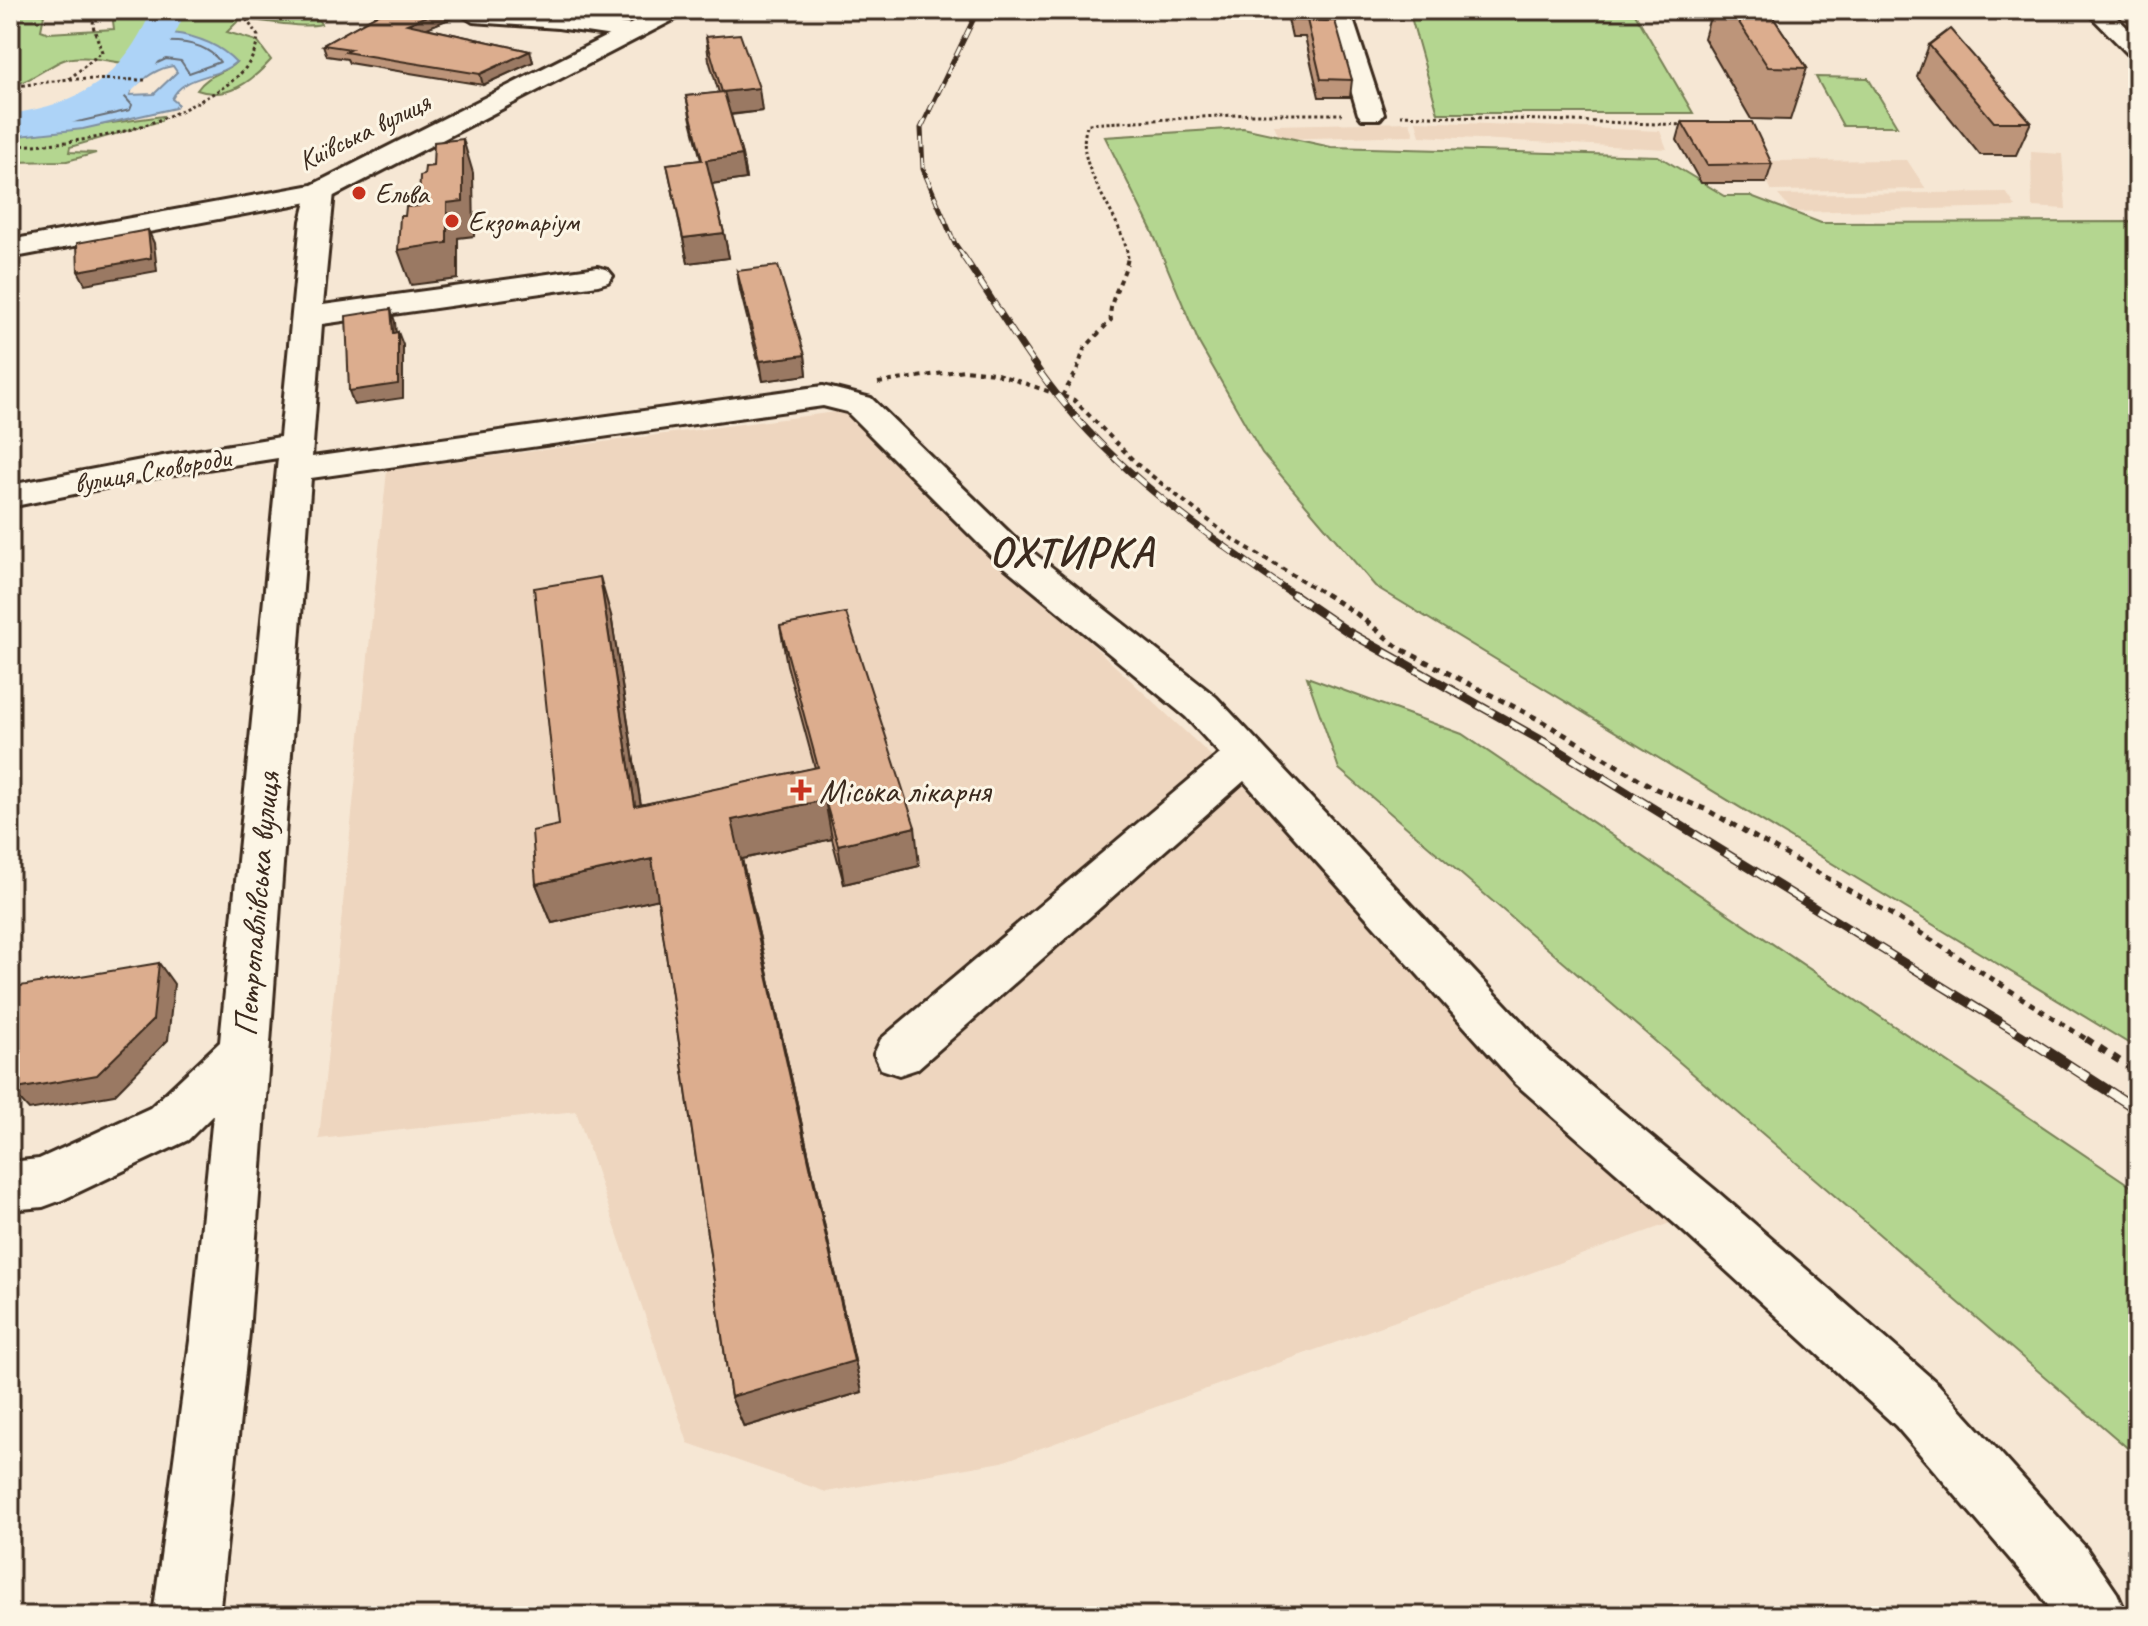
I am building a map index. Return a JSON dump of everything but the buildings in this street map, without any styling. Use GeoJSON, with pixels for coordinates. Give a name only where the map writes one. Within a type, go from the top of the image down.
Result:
{"type":"FeatureCollection","features":[{"type":"Feature","properties":{"kind":"street","name":"Київська вулиця"},"geometry":{"type":"LineString","coordinates":[[10,249],[320,192],[675,10]]}},
{"type":"Feature","properties":{"kind":"street"},"geometry":{"type":"LineString","coordinates":[[1339,10],[1371,114]]}},
{"type":"Feature","properties":{"kind":"street"},"geometry":{"type":"LineString","coordinates":[[2096,10],[2138,51]]}},
{"type":"Feature","properties":{"kind":"street"},"geometry":{"type":"LineString","coordinates":[[473,15],[558,21],[633,32]]}},
{"type":"Feature","properties":{"kind":"street","name":"Петропавлівська вулиця"},"geometry":{"type":"LineString","coordinates":[[186,1616],[220,1333],[306,317],[320,192]]}},
{"type":"Feature","properties":{"kind":"street"},"geometry":{"type":"LineString","coordinates":[[306,317],[598,276]]}},
{"type":"Feature","properties":{"kind":"street"},"geometry":{"type":"LineString","coordinates":[[832,397],[859,405],[1003,547],[1201,707],[1534,1069],[1701,1212],[1917,1405],[2063,1571],[2094,1616]]}},
{"type":"Feature","properties":{"kind":"street","name":"вулиця Сковороди"},"geometry":{"type":"LineString","coordinates":[[10,496],[294,458],[832,397]]}},
{"type":"Feature","properties":{"kind":"street"},"geometry":{"type":"LineString","coordinates":[[899,1054],[1246,756]]}},
{"type":"Feature","properties":{"kind":"street"},"geometry":{"type":"LineString","coordinates":[[10,1186],[43,1183],[169,1124],[243,1052]]}},
{"type":"Feature","properties":{"kind":"path"},"geometry":{"type":"LineString","coordinates":[[69,79],[102,52],[93,26],[94,10]]}},
{"type":"Feature","properties":{"kind":"path"},"geometry":{"type":"LineString","coordinates":[[219,10],[244,16],[278,10]]}},
{"type":"Feature","properties":{"kind":"path"},"geometry":{"type":"LineString","coordinates":[[10,146],[99,140],[148,127],[186,110],[230,84],[256,56],[258,36],[244,16]]}},
{"type":"Feature","properties":{"kind":"path"},"geometry":{"type":"LineString","coordinates":[[10,87],[69,79],[147,80]]}},
{"type":"Feature","properties":{"kind":"path"},"geometry":{"type":"LineString","coordinates":[[1062,396],[1077,371],[1084,349],[1111,320],[1109,311],[1128,258],[1126,240],[1080,149],[1088,124]]}},
{"type":"Feature","properties":{"kind":"path"},"geometry":{"type":"LineString","coordinates":[[832,397],[857,387],[964,370],[994,373],[1074,400],[1138,465],[1231,538],[1357,614],[1399,648],[1538,719],[1656,789],[1707,810],[1803,863],[1891,914],[2138,1073]]}},
{"type":"Feature","properties":{"kind":"shaded area"},"geometry":{"type":"Polygon","coordinates":[[[1416,121],[1660,131],[1667,149],[1420,136],[1416,121]]]}},
{"type":"Feature","properties":{"kind":"shaded area"},"geometry":{"type":"Polygon","coordinates":[[[1410,122],[1414,135],[1280,139],[1274,125],[1410,122]]]}},
{"type":"Feature","properties":{"kind":"shaded area"},"geometry":{"type":"Polygon","coordinates":[[[2031,152],[2062,154],[2066,209],[2032,207],[2031,152]]]}},
{"type":"Feature","properties":{"kind":"shaded area"},"geometry":{"type":"Polygon","coordinates":[[[1907,160],[1926,189],[1772,191],[1757,161],[1907,160]]]}},
{"type":"Feature","properties":{"kind":"shaded area"},"geometry":{"type":"Polygon","coordinates":[[[2006,192],[2016,207],[1793,212],[1778,195],[2006,192]]]}},
{"type":"Feature","properties":{"kind":"shaded area","name":"Міська лікарня"},"geometry":{"type":"Polygon","coordinates":[[[843,411],[1701,1212],[1002,1462],[826,1492],[688,1443],[576,1111],[319,1139],[387,470],[843,411]]]}},
{"type":"Feature","properties":{"kind":"green space"},"geometry":{"type":"Polygon","coordinates":[[[34,10],[44,15],[41,30],[49,33],[114,29],[113,21],[127,13],[145,10],[293,10],[317,17],[321,24],[292,25],[240,19],[227,32],[257,41],[271,60],[247,82],[219,93],[197,90],[236,62],[150,39],[123,63],[68,59],[10,86],[10,17],[34,10]]]}},
{"type":"Feature","properties":{"kind":"green space"},"geometry":{"type":"Polygon","coordinates":[[[1409,10],[1633,10],[1693,113],[1438,113],[1409,10]]]}},
{"type":"Feature","properties":{"kind":"green space"},"geometry":{"type":"Polygon","coordinates":[[[1816,77],[1868,78],[1897,126],[1843,126],[1816,77]]]}},
{"type":"Feature","properties":{"kind":"green space"},"geometry":{"type":"Polygon","coordinates":[[[163,116],[161,121],[70,147],[69,152],[96,153],[67,161],[10,162],[10,137],[163,116]]]}},
{"type":"Feature","properties":{"kind":"green space"},"geometry":{"type":"Polygon","coordinates":[[[1243,128],[1331,147],[1658,156],[1725,196],[1751,196],[1821,223],[2138,222],[2138,1049],[1375,586],[1262,453],[1199,343],[1152,231],[1105,137],[1243,128]]]}},
{"type":"Feature","properties":{"kind":"green space"},"geometry":{"type":"Polygon","coordinates":[[[1307,677],[1462,734],[2138,1191],[2138,1457],[1339,769],[1307,677]]]}},
{"type":"Feature","properties":{"kind":"water"},"geometry":{"type":"Polygon","coordinates":[[[165,34],[181,34],[207,42],[236,62],[184,85],[172,99],[178,104],[175,108],[83,129],[10,137],[10,118],[84,100],[109,84],[140,47],[165,34]],[[173,66],[156,71],[132,88],[130,95],[154,94],[177,72],[173,66]]]}},
{"type":"Feature","properties":{"kind":"waterway","name":"ОХТИРКА"},"geometry":{"type":"LineString","coordinates":[[10,125],[65,115],[109,94],[143,60],[169,10]]}},
{"type":"Feature","properties":{"kind":"railway"},"geometry":{"type":"LineString","coordinates":[[965,258],[955,244],[923,169],[921,128],[978,10]]}},
{"type":"Feature","properties":{"kind":"railway"},"geometry":{"type":"LineString","coordinates":[[963,256],[1039,371],[1091,434],[1175,509],[1296,596]]}},
{"type":"Feature","properties":{"kind":"railway"},"geometry":{"type":"LineString","coordinates":[[1293,594],[1347,631],[1555,748],[2031,1041]]}},
{"type":"Feature","properties":{"kind":"railway"},"geometry":{"type":"LineString","coordinates":[[2028,1039],[2138,1110]]}},
{"type":"Feature","properties":{"kind":"place","name":"Ельва"},"geometry":{"type":"Point","coordinates":[359,193]}},
{"type":"Feature","properties":{"kind":"place","name":"Екзотаріум"},"geometry":{"type":"Point","coordinates":[452,221]}},
{"type":"Feature","properties":{"kind":"place","name":"Міська лікарня"},"geometry":{"type":"Point","coordinates":[801,790]}},
{"type":"Feature","properties":{"kind":"district","name":"ОХТИРКА"},"geometry":{"type":"Point","coordinates":[1072,552]}}]}
